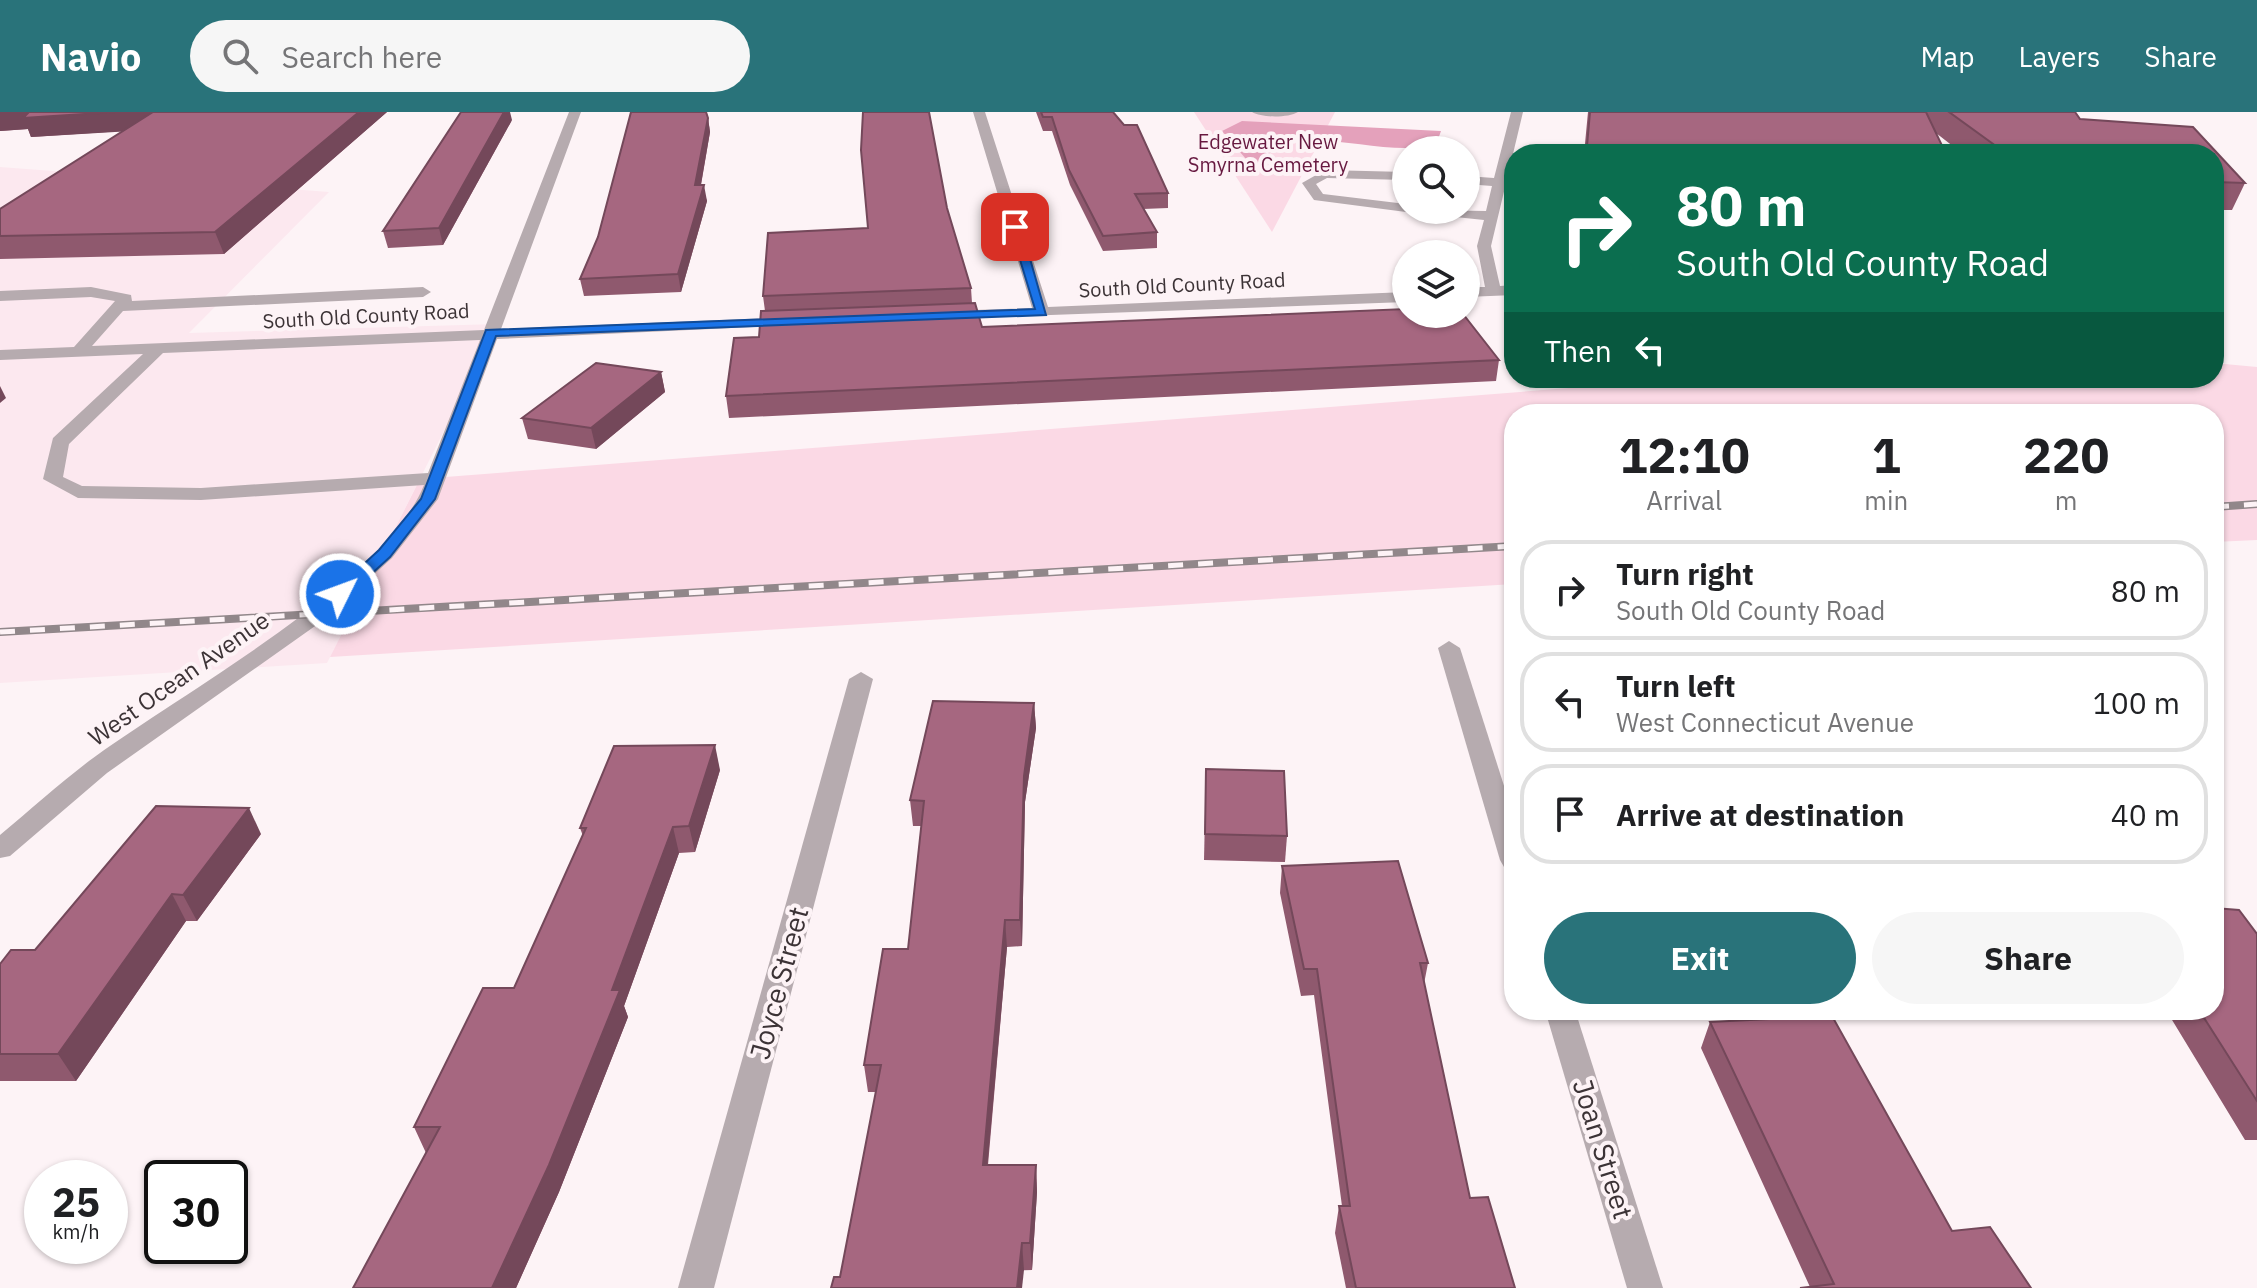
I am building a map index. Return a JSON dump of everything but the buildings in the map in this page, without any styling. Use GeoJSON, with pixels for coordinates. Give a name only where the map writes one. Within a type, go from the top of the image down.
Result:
{"type":"FeatureCollection","features":[{"type":"Feature","properties":{"kind":"street"},"geometry":{"type":"LineString","coordinates":[[979,112],[1042,313]]}},
{"type":"Feature","properties":{"kind":"street"},"geometry":{"type":"LineString","coordinates":[[1258,112],[1292,112]]}},
{"type":"Feature","properties":{"kind":"street"},"geometry":{"type":"LineString","coordinates":[[1510,144],[1517,112]]}},
{"type":"Feature","properties":{"kind":"street","name":"West Ocean Avenue"},"geometry":{"type":"LineString","coordinates":[[0,849],[98,767],[317,614],[385,554],[428,499],[578,113]]}},
{"type":"Feature","properties":{"kind":"street"},"geometry":{"type":"LineString","coordinates":[[1493,289],[1484,246],[1504,170]]}},
{"type":"Feature","properties":{"kind":"street"},"geometry":{"type":"LineString","coordinates":[[1392,176],[1325,174],[1309,183],[1319,197],[1392,206]]}},
{"type":"Feature","properties":{"kind":"street"},"geometry":{"type":"LineString","coordinates":[[1480,181],[1501,183]]}},
{"type":"Feature","properties":{"kind":"street"},"geometry":{"type":"LineString","coordinates":[[1480,215],[1490,216]]}},
{"type":"Feature","properties":{"kind":"street"},"geometry":{"type":"LineString","coordinates":[[1480,290],[1504,290]]}},
{"type":"Feature","properties":{"kind":"street"},"geometry":{"type":"LineString","coordinates":[[121,306],[423,292]]}},
{"type":"Feature","properties":{"kind":"street"},"geometry":{"type":"LineString","coordinates":[[0,296],[112,293],[126,298],[79,351]]}},
{"type":"Feature","properties":{"kind":"street","name":"South Old County Road"},"geometry":{"type":"LineString","coordinates":[[932,317],[1392,298]]}},
{"type":"Feature","properties":{"kind":"street","name":"South Old County Road"},"geometry":{"type":"LineString","coordinates":[[0,355],[806,321]]}},
{"type":"Feature","properties":{"kind":"street"},"geometry":{"type":"LineString","coordinates":[[160,347],[60,442],[53,479],[78,492],[201,494],[436,478]]}},
{"type":"Feature","properties":{"kind":"street"},"geometry":{"type":"LineString","coordinates":[[1449,648],[1504,827]]}},
{"type":"Feature","properties":{"kind":"street","name":"Joyce Street"},"geometry":{"type":"LineString","coordinates":[[696,1288],[861,679]]}},
{"type":"Feature","properties":{"kind":"street","name":"Joan Street"},"geometry":{"type":"LineString","coordinates":[[1563,1020],[1645,1288]]}},
{"type":"Feature","properties":{"kind":"shaded area"},"geometry":{"type":"Polygon","coordinates":[[[1242,121],[1441,131],[1439,136],[1392,136],[1392,148],[1324,141],[1286,143],[1252,166],[1222,131],[1242,121]]]}},
{"type":"Feature","properties":{"kind":"shaded area"},"geometry":{"type":"Polygon","coordinates":[[[0,167],[329,192],[189,333],[498,324],[327,663],[0,683],[0,167]]]}},
{"type":"Feature","properties":{"kind":"green space","name":"Edgewater New Smyrna Cemetery"},"geometry":{"type":"Polygon","coordinates":[[[1194,112],[1335,112],[1272,232],[1194,112]]]}},
{"type":"Feature","properties":{"kind":"green space"},"geometry":{"type":"Polygon","coordinates":[[[2224,364],[2257,367],[2257,540],[2224,542],[2224,404],[1504,404],[1504,585],[330,657],[420,479],[1570,388],[2224,388],[2224,364]]]}},
{"type":"Feature","properties":{"kind":"railway"},"geometry":{"type":"LineString","coordinates":[[2224,506],[2257,504]]}},
{"type":"Feature","properties":{"kind":"railway"},"geometry":{"type":"LineString","coordinates":[[0,632],[1504,547]]}},
{"type":"Feature","properties":{"kind":"route"},"geometry":{"type":"LineString","coordinates":[[340,594],[385,554],[428,499],[491,332],[1042,313],[1015,227]]}}]}
